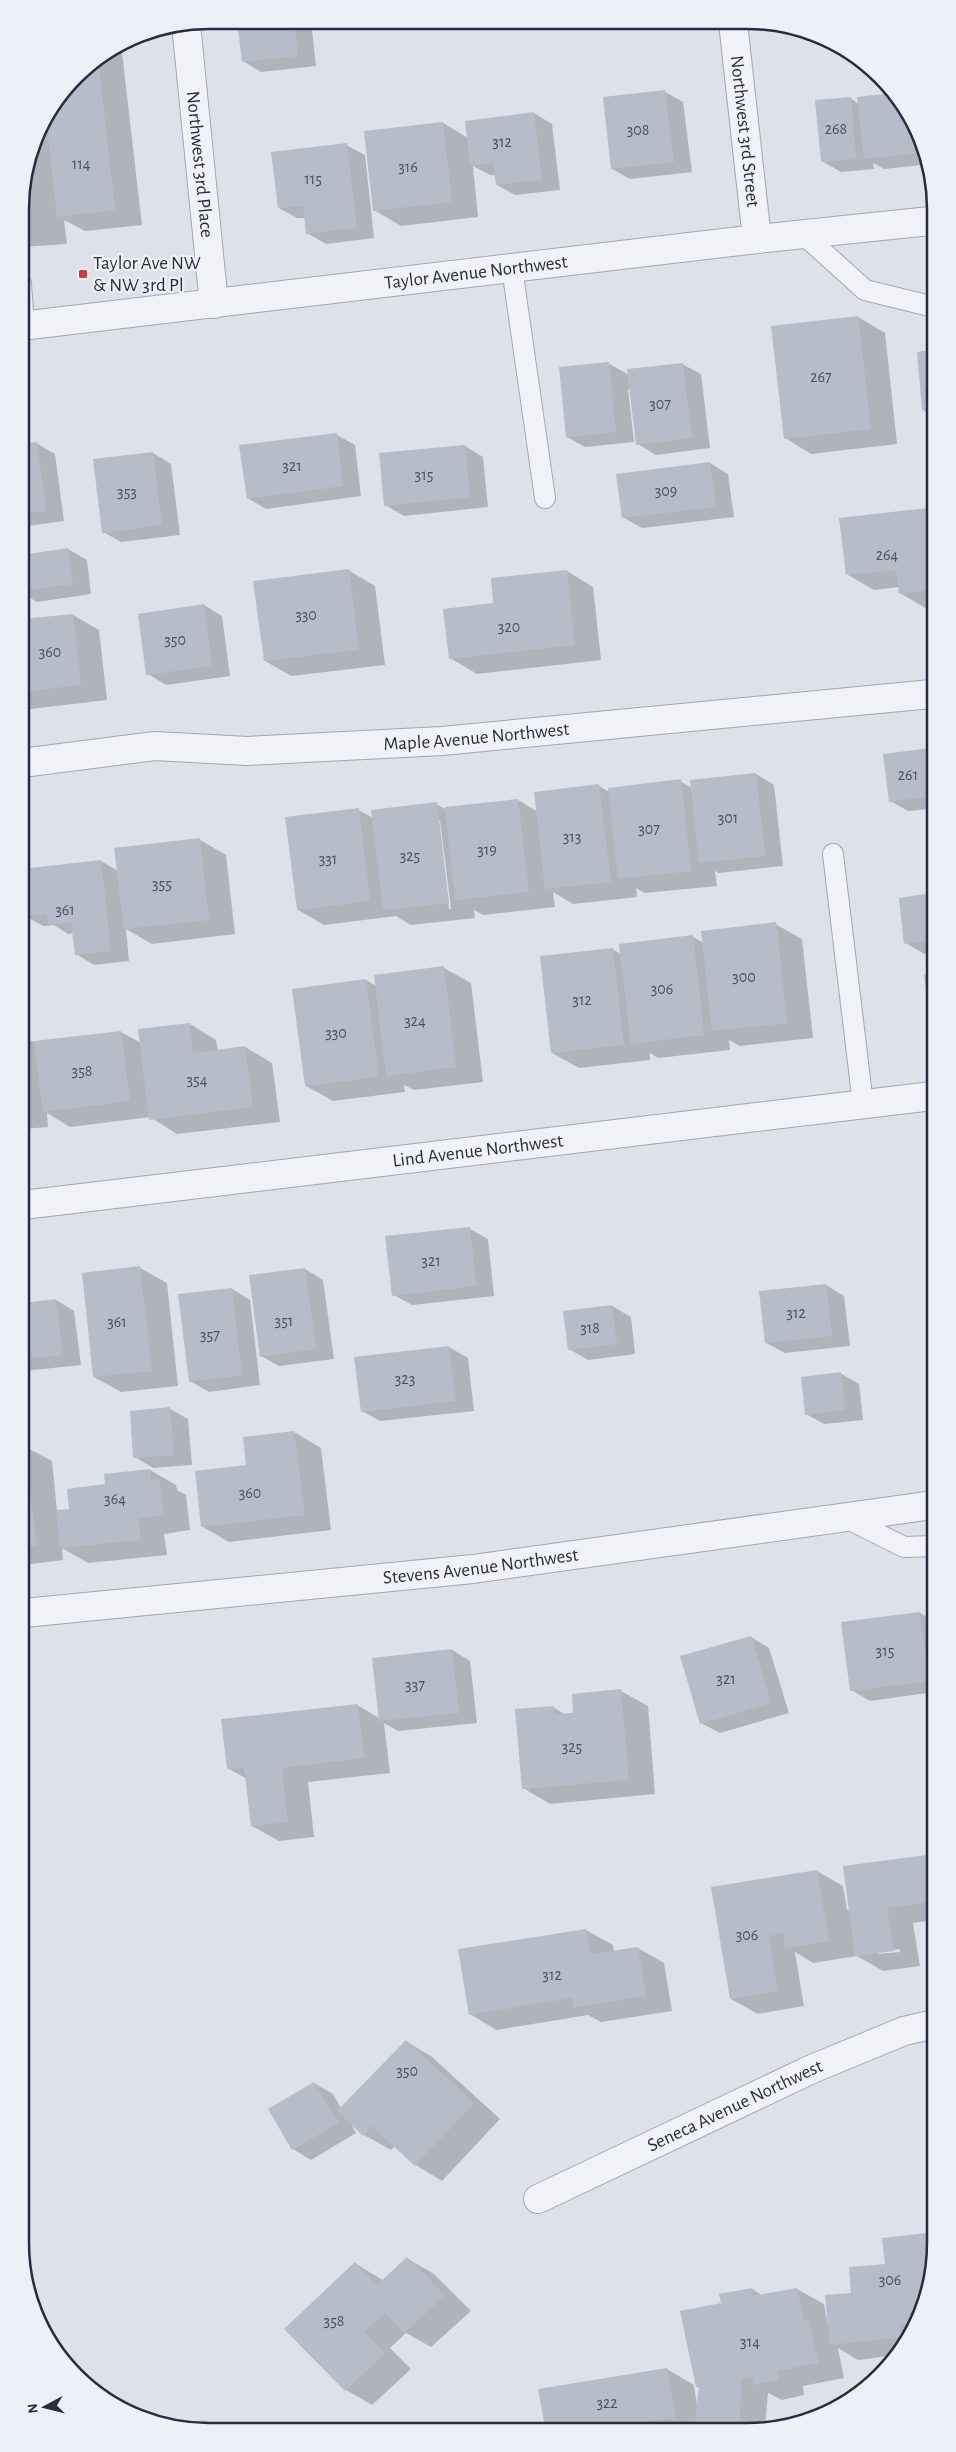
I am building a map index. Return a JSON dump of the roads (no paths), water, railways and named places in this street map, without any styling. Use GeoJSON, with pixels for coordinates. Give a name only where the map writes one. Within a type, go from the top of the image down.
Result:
{"type":"FeatureCollection","features":[{"type":"Feature","properties":{"kind":"street","name":"Northwest 3rd Street"},"geometry":{"type":"LineString","coordinates":[[734,29],[757,239]]}},
{"type":"Feature","properties":{"kind":"street","name":"Northwest 3rd Place"},"geometry":{"type":"LineString","coordinates":[[187,30],[214,304]]}},
{"type":"Feature","properties":{"kind":"street","name":"Taylor Avenue Northwest"},"geometry":{"type":"LineString","coordinates":[[29,325],[757,239],[927,221]]}},
{"type":"Feature","properties":{"kind":"street","name":"Maple Avenue Northwest"},"geometry":{"type":"LineString","coordinates":[[29,763],[154,746],[247,750],[442,741],[790,706],[927,694]]}},
{"type":"Feature","properties":{"kind":"street","name":"Lind Avenue Northwest"},"geometry":{"type":"LineString","coordinates":[[29,1204],[927,1097]]}},
{"type":"Feature","properties":{"kind":"street","name":"Stevens Avenue Northwest"},"geometry":{"type":"LineString","coordinates":[[29,1613],[473,1569],[927,1507]]}},
{"type":"Feature","properties":{"kind":"street","name":"Seneca Avenue Northwest"},"geometry":{"type":"LineString","coordinates":[[538,2199],[812,2069],[904,2031],[927,2026]]}},
{"type":"Feature","properties":{"kind":"lane"},"geometry":{"type":"LineString","coordinates":[[803,234],[865,290],[927,305]]}},
{"type":"Feature","properties":{"kind":"lane"},"geometry":{"type":"LineString","coordinates":[[512,268],[545,498]]}},
{"type":"Feature","properties":{"kind":"lane"},"geometry":{"type":"LineString","coordinates":[[833,854],[863,1104]]}},
{"type":"Feature","properties":{"kind":"lane"},"geometry":{"type":"LineString","coordinates":[[848,1519],[904,1548],[927,1546]]}},
{"type":"Feature","properties":{"kind":"place","name":"Taylor Ave NW & NW 3rd Pl"},"geometry":{"type":"Point","coordinates":[83,274]}}]}
